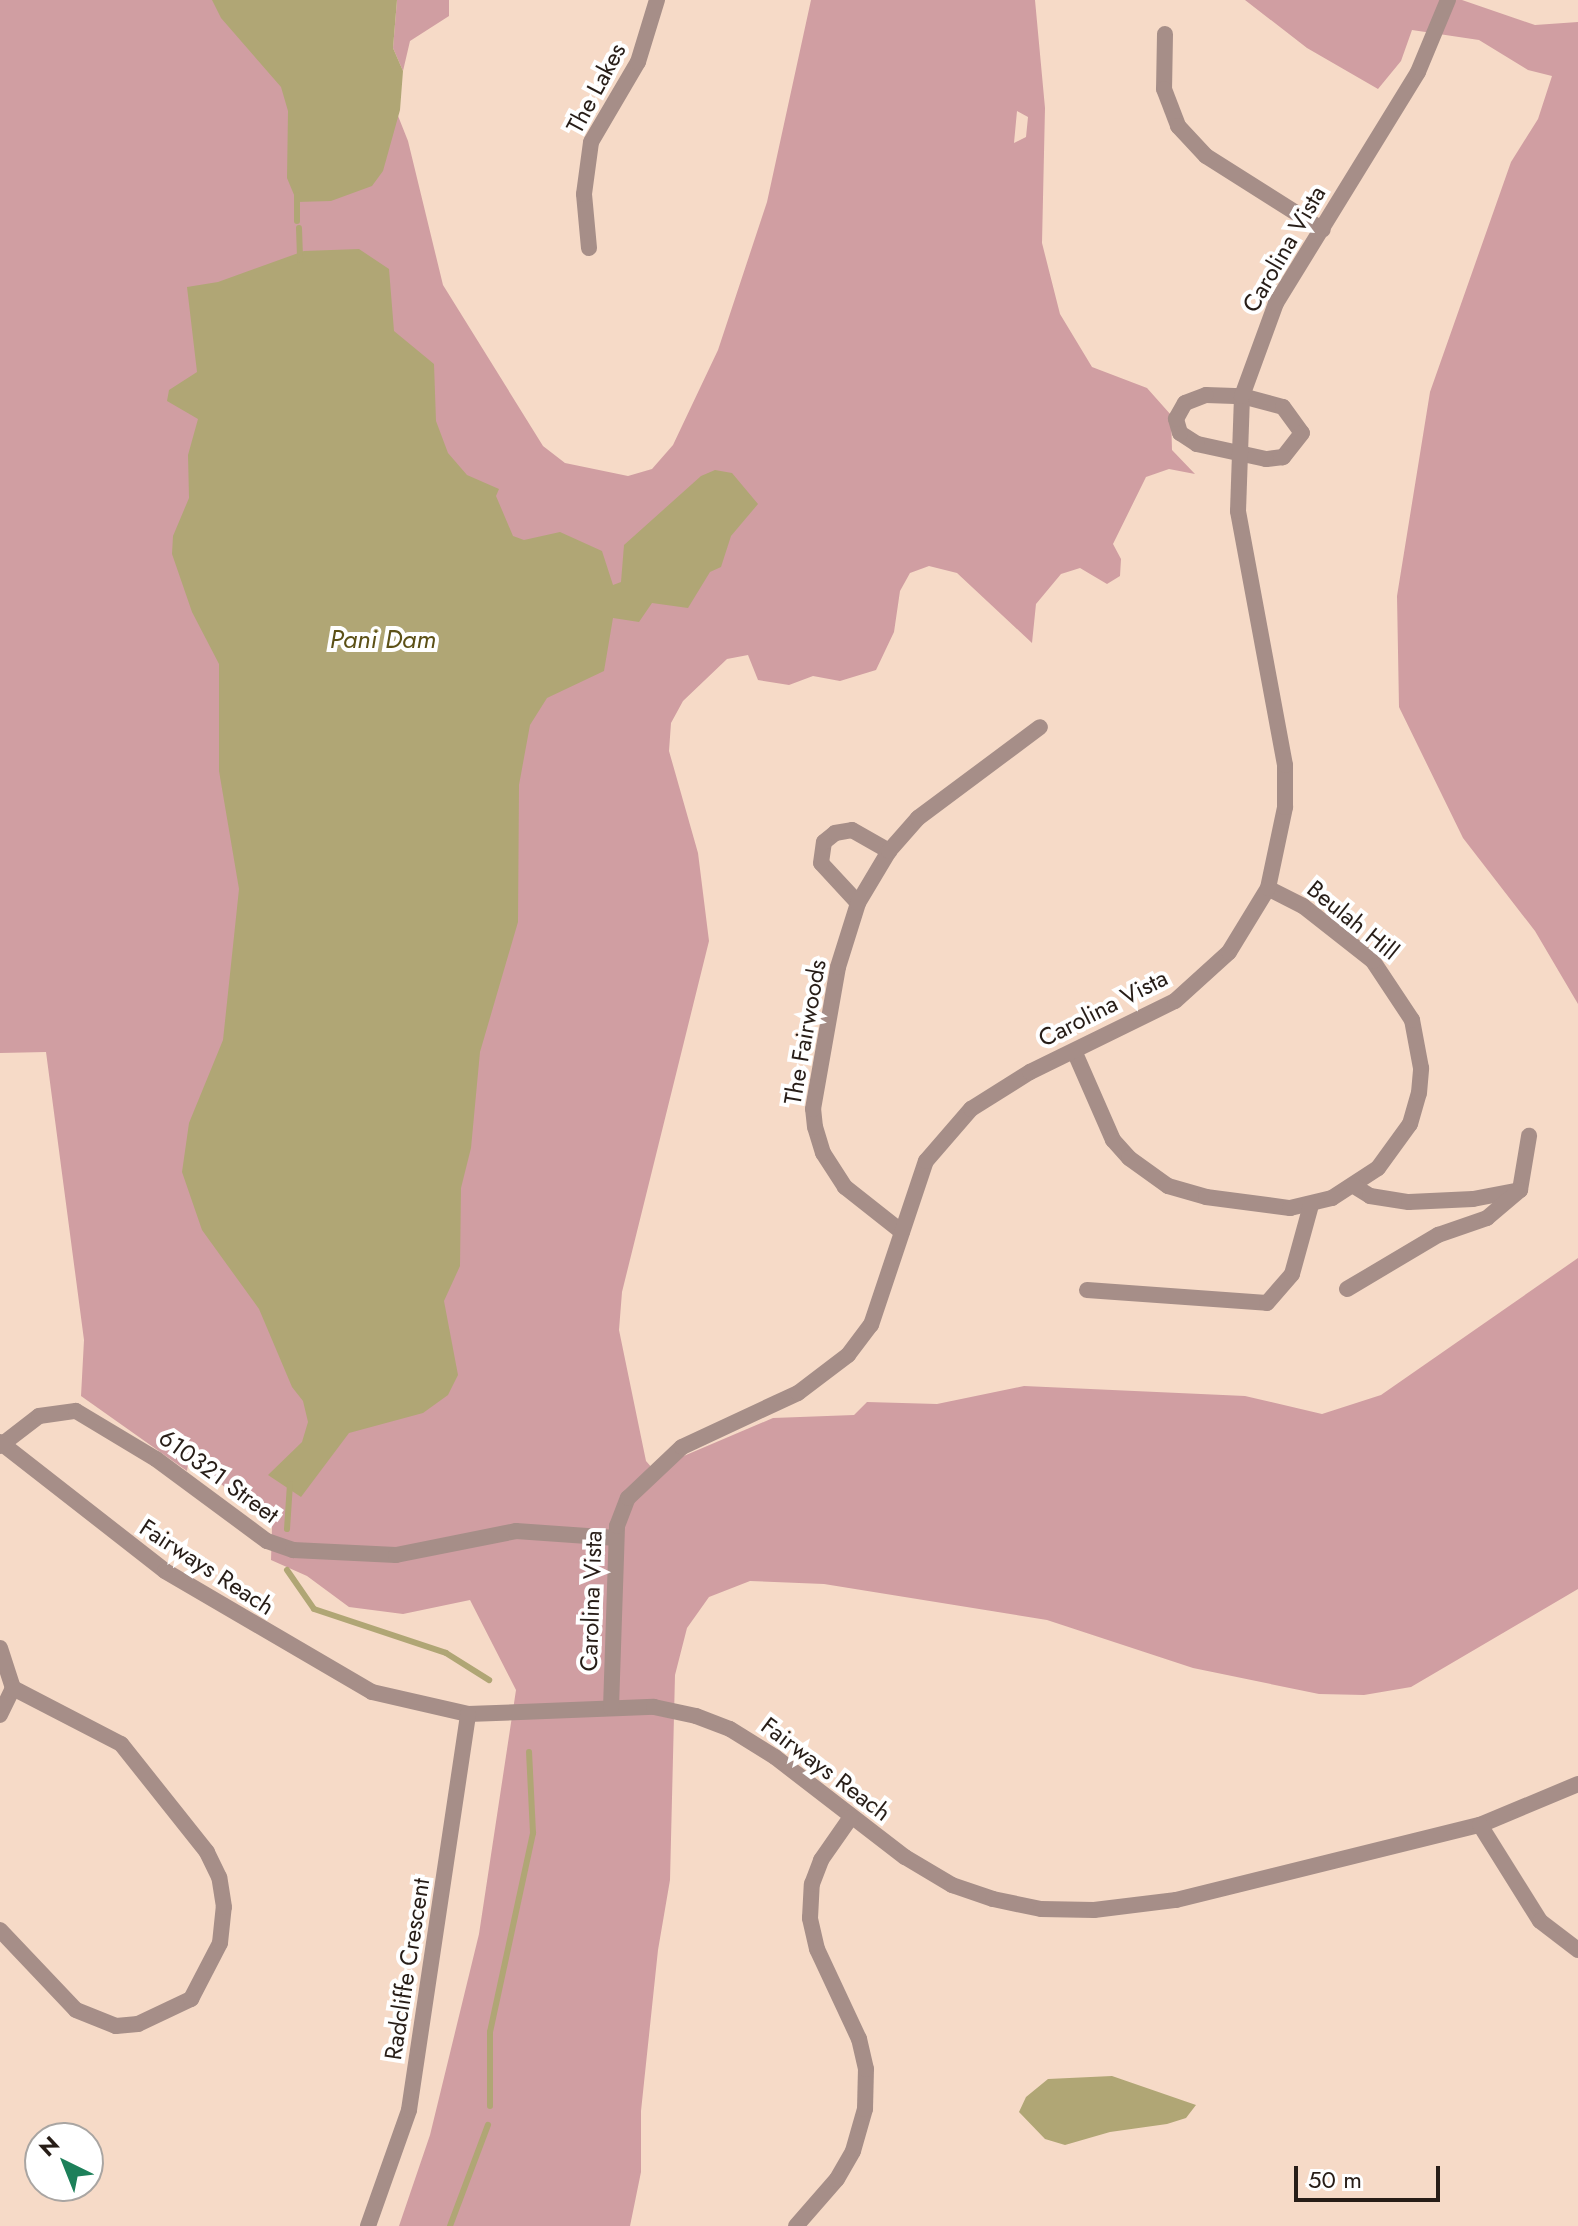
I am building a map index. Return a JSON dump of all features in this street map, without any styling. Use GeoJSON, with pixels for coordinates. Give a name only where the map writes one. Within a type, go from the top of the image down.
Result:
{"type":"FeatureCollection","features":[{"type":"Feature","properties":{"kind":"street","name":"The Lakes"},"geometry":{"type":"LineString","coordinates":[[589,248],[584,194],[591,142],[638,62],[657,0]]}},
{"type":"Feature","properties":{"kind":"street","name":"Carolina Vista"},"geometry":{"type":"LineString","coordinates":[[611,1708],[616,1538],[628,1498],[682,1447],[798,1393],[848,1355],[871,1325],[926,1161],[971,1109],[1030,1072],[1075,1053],[1175,1001],[1229,952],[1268,888],[1285,807],[1285,765],[1238,511],[1237,454],[1242,396],[1276,303],[1418,72],[1448,0]]}},
{"type":"Feature","properties":{"kind":"street"},"geometry":{"type":"LineString","coordinates":[[1165,34],[1164,89],[1178,126],[1206,156],[1323,230]]}},
{"type":"Feature","properties":{"kind":"street"},"geometry":{"type":"LineString","coordinates":[[1242,396],[1283,407],[1302,433],[1283,457],[1237,454],[1184,437],[1176,419],[1192,398],[1242,396]]}},
{"type":"Feature","properties":{"kind":"street","name":"The Fairwoods"},"geometry":{"type":"LineString","coordinates":[[902,1232],[845,1187],[823,1153],[815,1127],[824,1037],[858,903],[889,851],[918,818],[1040,727]]}},
{"type":"Feature","properties":{"kind":"street"},"geometry":{"type":"LineString","coordinates":[[858,903],[821,863],[824,842],[835,833],[852,830],[889,851]]}},
{"type":"Feature","properties":{"kind":"street","name":"Beulah Hill"},"geometry":{"type":"LineString","coordinates":[[1075,1053],[1113,1140],[1129,1158],[1168,1186],[1268,1208],[1311,1205],[1354,1186],[1378,1168],[1410,1124],[1421,1068],[1412,1020],[1373,961],[1303,906],[1268,888]]}},
{"type":"Feature","properties":{"kind":"street"},"geometry":{"type":"LineString","coordinates":[[1347,1289],[1438,1235],[1487,1218],[1510,1204],[1520,1190],[1529,1136]]}},
{"type":"Feature","properties":{"kind":"street"},"geometry":{"type":"LineString","coordinates":[[1354,1186],[1370,1196],[1409,1202],[1473,1199],[1520,1190]]}},
{"type":"Feature","properties":{"kind":"street"},"geometry":{"type":"LineString","coordinates":[[1087,1290],[1267,1303],[1292,1274],[1311,1205]]}},
{"type":"Feature","properties":{"kind":"street","name":"610321 Street"},"geometry":{"type":"LineString","coordinates":[[1,1444],[39,1416],[58,1409],[76,1411],[156,1459],[267,1541],[293,1550],[396,1555],[516,1531],[616,1538]]}},
{"type":"Feature","properties":{"kind":"street","name":"Fairways Reach"},"geometry":{"type":"LineString","coordinates":[[1,1444],[110,1532],[252,1626],[372,1692],[468,1714],[654,1707],[730,1729],[775,1757],[851,1817],[952,1885],[1041,1909],[1094,1910],[1176,1900],[1480,1825],[1578,1784]]}},
{"type":"Feature","properties":{"kind":"street"},"geometry":{"type":"LineString","coordinates":[[0,1648],[13,1688],[0,1715]]}},
{"type":"Feature","properties":{"kind":"street"},"geometry":{"type":"LineString","coordinates":[[0,1930],[76,2010],[116,2026],[138,2024],[191,1999],[220,1943],[224,1907],[219,1877],[207,1852],[121,1744],[13,1688]]}},
{"type":"Feature","properties":{"kind":"street","name":"Radcliffe Crescent"},"geometry":{"type":"LineString","coordinates":[[368,2226],[409,2110],[468,1714]]}},
{"type":"Feature","properties":{"kind":"street"},"geometry":{"type":"LineString","coordinates":[[796,2226],[837,2179],[853,2151],[865,2109],[866,2069],[859,2039],[817,1949],[810,1918],[816,1872],[851,1817]]}},
{"type":"Feature","properties":{"kind":"street"},"geometry":{"type":"LineString","coordinates":[[1480,1825],[1540,1921],[1578,1950]]}},
{"type":"Feature","properties":{"kind":"shaded area"},"geometry":{"type":"Polygon","coordinates":[[[0,0],[352,0],[408,141],[443,285],[543,446],[565,463],[628,476],[652,469],[673,445],[718,350],[767,202],[811,0],[1035,0],[1045,108],[1042,243],[1060,314],[1092,367],[1147,388],[1171,415],[1172,450],[1195,474],[1169,469],[1146,477],[1113,544],[1121,559],[1120,576],[1107,584],[1080,568],[1061,574],[1036,604],[1032,643],[957,573],[929,566],[910,573],[900,591],[894,632],[876,670],[840,681],[813,676],[789,685],[758,680],[748,655],[727,659],[683,701],[671,723],[669,751],[698,853],[709,941],[622,1292],[619,1330],[646,1461],[659,1476],[679,1458],[773,1418],[854,1415],[867,1402],[937,1404],[1024,1386],[1245,1396],[1322,1414],[1381,1395],[1578,1258],[1578,1589],[1411,1687],[1364,1695],[1319,1694],[1193,1668],[1047,1620],[824,1584],[750,1581],[709,1597],[687,1628],[675,1675],[670,1880],[658,1950],[641,2111],[641,2172],[630,2226],[399,2226],[430,2135],[479,1934],[516,1690],[470,1600],[403,1614],[349,1607],[307,1576],[271,1560],[272,1527],[189,1457],[187,1471],[81,1396],[84,1340],[46,1052],[0,1053],[0,0]],[[1017,111],[1014,143],[1026,137],[1028,117],[1017,111]]]}},
{"type":"Feature","properties":{"kind":"shaded area"},"geometry":{"type":"Polygon","coordinates":[[[397,0],[449,0],[449,16],[410,41],[403,71],[393,48],[397,0]]]}},
{"type":"Feature","properties":{"kind":"shaded area"},"geometry":{"type":"Polygon","coordinates":[[[1245,0],[1462,0],[1535,25],[1578,22],[1578,1004],[1535,931],[1463,838],[1399,707],[1397,596],[1430,392],[1511,162],[1538,119],[1552,76],[1528,70],[1479,40],[1412,30],[1401,61],[1378,89],[1307,48],[1245,0]]]}},
{"type":"Feature","properties":{"kind":"water"},"geometry":{"type":"Polygon","coordinates":[[[212,0],[397,0],[393,48],[403,71],[400,110],[383,171],[372,186],[331,201],[297,202],[287,178],[288,111],[281,87],[221,18],[212,0]]]}},
{"type":"Feature","properties":{"kind":"water","name":"Pani Dam"},"geometry":{"type":"Polygon","coordinates":[[[359,249],[389,269],[394,331],[434,364],[436,421],[448,453],[467,475],[499,489],[496,496],[513,536],[524,540],[560,532],[602,551],[613,585],[621,582],[624,545],[701,476],[715,470],[732,473],[758,504],[731,536],[721,567],[710,572],[688,608],[652,603],[639,622],[613,618],[604,671],[547,698],[530,725],[519,785],[518,922],[480,1052],[471,1148],[461,1188],[460,1266],[444,1301],[458,1375],[448,1395],[423,1413],[349,1433],[301,1497],[268,1475],[302,1442],[308,1422],[303,1401],[292,1387],[259,1309],[202,1230],[182,1172],[189,1123],[223,1040],[239,889],[219,771],[219,664],[192,612],[172,554],[173,536],[189,498],[188,455],[198,419],[167,401],[169,390],[197,372],[187,287],[218,282],[304,251],[359,249]]]}},
{"type":"Feature","properties":{"kind":"water"},"geometry":{"type":"Polygon","coordinates":[[[1112,2076],[1196,2105],[1186,2118],[1167,2124],[1110,2132],[1065,2145],[1045,2139],[1019,2112],[1026,2097],[1048,2079],[1112,2076]]]}},
{"type":"Feature","properties":{"kind":"waterway"},"geometry":{"type":"LineString","coordinates":[[297,195],[297,221]]}},
{"type":"Feature","properties":{"kind":"waterway"},"geometry":{"type":"LineString","coordinates":[[299,228],[300,260]]}},
{"type":"Feature","properties":{"kind":"waterway"},"geometry":{"type":"LineString","coordinates":[[287,1529],[290,1484]]}},
{"type":"Feature","properties":{"kind":"waterway"},"geometry":{"type":"LineString","coordinates":[[287,1570],[314,1609],[446,1653],[489,1680]]}},
{"type":"Feature","properties":{"kind":"waterway"},"geometry":{"type":"LineString","coordinates":[[490,2106],[490,2032],[533,1833],[529,1752]]}},
{"type":"Feature","properties":{"kind":"waterway"},"geometry":{"type":"LineString","coordinates":[[450,2226],[488,2125]]}}]}
